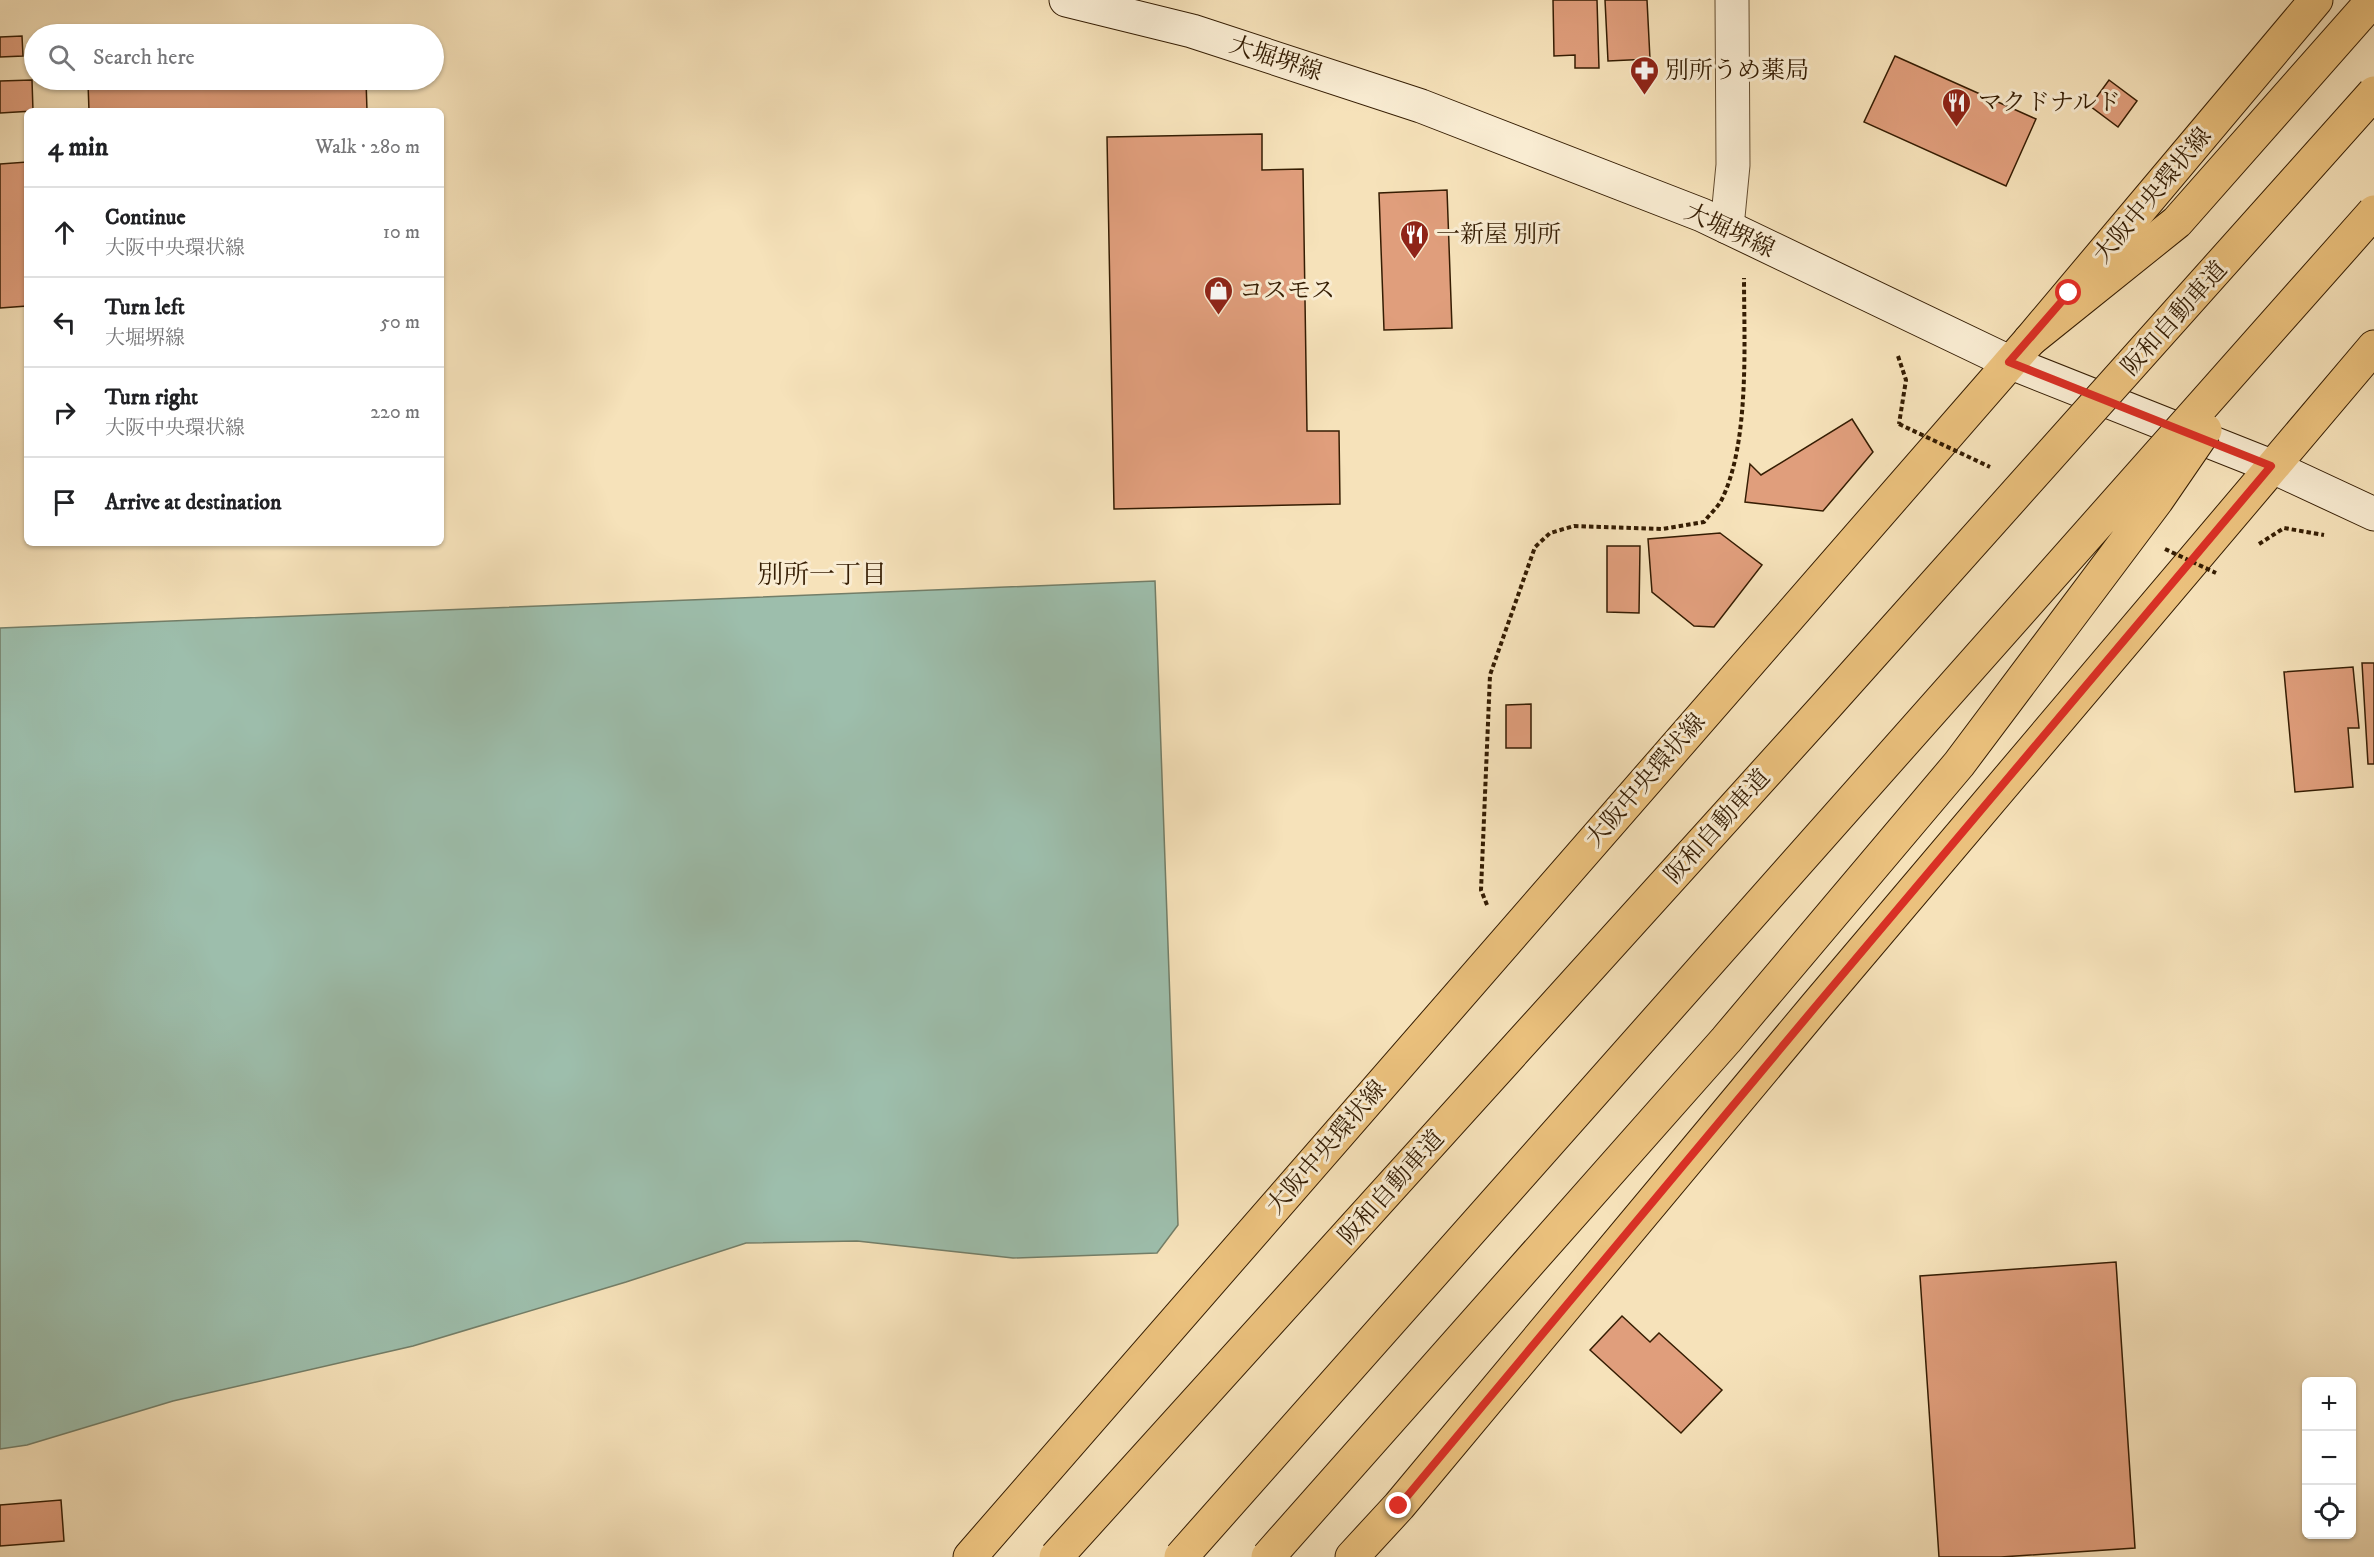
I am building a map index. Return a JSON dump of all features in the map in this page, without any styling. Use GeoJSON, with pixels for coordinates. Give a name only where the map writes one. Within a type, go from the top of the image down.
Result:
{"type":"FeatureCollection","features":[{"type":"Feature","properties":{"kind":"main road","name":"大堀堺線"},"geometry":{"type":"LineString","coordinates":[[1066,0],[1192,31],[1421,106],[1702,215],[1727,228],[2019,351],[2374,514]]}},
{"type":"Feature","properties":{"kind":"main road"},"geometry":{"type":"LineString","coordinates":[[1727,228],[1733,165],[1732,0]]}},
{"type":"Feature","properties":{"kind":"main road","name":"大阪中央環状線"},"geometry":{"type":"LineString","coordinates":[[970,1557],[2019,351],[2316,0]]}},
{"type":"Feature","properties":{"kind":"main road"},"geometry":{"type":"LineString","coordinates":[[2019,351],[2177,222],[2373,0]]}},
{"type":"Feature","properties":{"kind":"main road","name":"阪和自動車道"},"geometry":{"type":"LineString","coordinates":[[1056,1557],[1842,688],[2374,93]]}},
{"type":"Feature","properties":{"kind":"main road"},"geometry":{"type":"LineString","coordinates":[[1180,1557],[2374,213]]}},
{"type":"Feature","properties":{"kind":"main road"},"geometry":{"type":"LineString","coordinates":[[1268,1557],[1726,1040],[1959,764],[2157,500],[2278,321]]}},
{"type":"Feature","properties":{"kind":"main road"},"geometry":{"type":"LineString","coordinates":[[1352,1557],[1399,1506],[1823,996],[2374,347]]}},
{"type":"Feature","properties":{"kind":"path"},"geometry":{"type":"LineString","coordinates":[[1490,912],[1481,890],[1490,675],[1534,547],[1550,533],[1574,526],[1662,529],[1704,522],[1720,502],[1736,458],[1743,377],[1744,274]]}},
{"type":"Feature","properties":{"kind":"path"},"geometry":{"type":"LineString","coordinates":[[1898,356],[1906,380],[1899,424]]}},
{"type":"Feature","properties":{"kind":"path"},"geometry":{"type":"LineString","coordinates":[[2255,547],[2284,528],[2329,536]]}},
{"type":"Feature","properties":{"kind":"path"},"geometry":{"type":"LineString","coordinates":[[2216,573],[2226,566]]}},
{"type":"Feature","properties":{"kind":"shaded area"},"geometry":{"type":"Polygon","coordinates":[[[1155,581],[1178,1225],[1157,1253],[1013,1258],[857,1241],[746,1243],[413,1346],[173,1401],[27,1445],[0,1449],[0,628],[1155,581]]]}},
{"type":"Feature","properties":{"kind":"building"},"geometry":{"type":"Polygon","coordinates":[[[1553,0],[1597,0],[1599,68],[1575,68],[1575,55],[1554,56],[1553,0]]]}},
{"type":"Feature","properties":{"kind":"building"},"geometry":{"type":"Polygon","coordinates":[[[1605,0],[1647,0],[1650,59],[1608,61],[1605,0]]]}},
{"type":"Feature","properties":{"kind":"building"},"geometry":{"type":"Polygon","coordinates":[[[22,36],[23,56],[0,57],[0,37],[22,36]]]}},
{"type":"Feature","properties":{"kind":"building"},"geometry":{"type":"Polygon","coordinates":[[[1895,56],[2036,119],[2006,186],[1864,122],[1895,56]]]}},
{"type":"Feature","properties":{"kind":"building"},"geometry":{"type":"Polygon","coordinates":[[[24,80],[24,90],[32,90],[33,108],[24,108],[24,112],[0,113],[0,81],[24,80]]]}},
{"type":"Feature","properties":{"kind":"building"},"geometry":{"type":"Polygon","coordinates":[[[2109,80],[2137,101],[2118,127],[2090,106],[2109,80]]]}},
{"type":"Feature","properties":{"kind":"building"},"geometry":{"type":"Polygon","coordinates":[[[88,90],[366,90],[367,108],[89,108],[88,90]]]}},
{"type":"Feature","properties":{"kind":"building"},"geometry":{"type":"Polygon","coordinates":[[[1262,134],[1262,170],[1303,169],[1307,431],[1339,431],[1340,504],[1114,509],[1107,137],[1262,134]]]}},
{"type":"Feature","properties":{"kind":"building"},"geometry":{"type":"Polygon","coordinates":[[[24,162],[24,306],[0,308],[0,164],[24,162]]]}},
{"type":"Feature","properties":{"kind":"building","name":"一新屋 別所"},"geometry":{"type":"Polygon","coordinates":[[[1447,190],[1452,328],[1384,330],[1379,193],[1447,190]]]}},
{"type":"Feature","properties":{"kind":"building"},"geometry":{"type":"Polygon","coordinates":[[[1852,419],[1873,452],[1823,511],[1745,502],[1750,464],[1761,475],[1852,419]]]}},
{"type":"Feature","properties":{"kind":"building"},"geometry":{"type":"Polygon","coordinates":[[[1720,533],[1762,565],[1714,627],[1694,626],[1652,592],[1648,539],[1720,533]]]}},
{"type":"Feature","properties":{"kind":"building"},"geometry":{"type":"Polygon","coordinates":[[[1607,546],[1640,546],[1639,613],[1607,612],[1607,546]]]}},
{"type":"Feature","properties":{"kind":"building"},"geometry":{"type":"Polygon","coordinates":[[[2362,663],[2374,663],[2374,764],[2368,764],[2362,663]]]}},
{"type":"Feature","properties":{"kind":"building"},"geometry":{"type":"Polygon","coordinates":[[[2353,667],[2359,728],[2348,728],[2353,787],[2295,792],[2284,672],[2353,667]]]}},
{"type":"Feature","properties":{"kind":"building"},"geometry":{"type":"Polygon","coordinates":[[[1531,704],[1531,748],[1506,748],[1506,705],[1531,704]]]}},
{"type":"Feature","properties":{"kind":"building"},"geometry":{"type":"Polygon","coordinates":[[[2116,1262],[2135,1548],[2001,1557],[1939,1557],[1920,1276],[2116,1262]]]}},
{"type":"Feature","properties":{"kind":"building"},"geometry":{"type":"Polygon","coordinates":[[[1622,1316],[1650,1342],[1659,1333],[1722,1390],[1681,1433],[1590,1350],[1622,1316]]]}},
{"type":"Feature","properties":{"kind":"building"},"geometry":{"type":"Polygon","coordinates":[[[61,1500],[64,1541],[0,1546],[0,1505],[61,1500]]]}},
{"type":"Feature","properties":{"kind":"place","name":"別所うめ薬局"},"geometry":{"type":"Point","coordinates":[1644,96]}},
{"type":"Feature","properties":{"kind":"place","name":"マクドナルド"},"geometry":{"type":"Point","coordinates":[1957,128]}},
{"type":"Feature","properties":{"kind":"place","name":"一新屋 別所"},"geometry":{"type":"Point","coordinates":[1415,260]}},
{"type":"Feature","properties":{"kind":"place","name":"コスモス"},"geometry":{"type":"Point","coordinates":[1218,316]}},
{"type":"Feature","properties":{"kind":"district","name":"別所一丁目"},"geometry":{"type":"Point","coordinates":[822,574]}},
{"type":"Feature","properties":{"kind":"route"},"geometry":{"type":"LineString","coordinates":[[1399,1506],[2271,466],[2009,362],[2069,293]]}}]}
